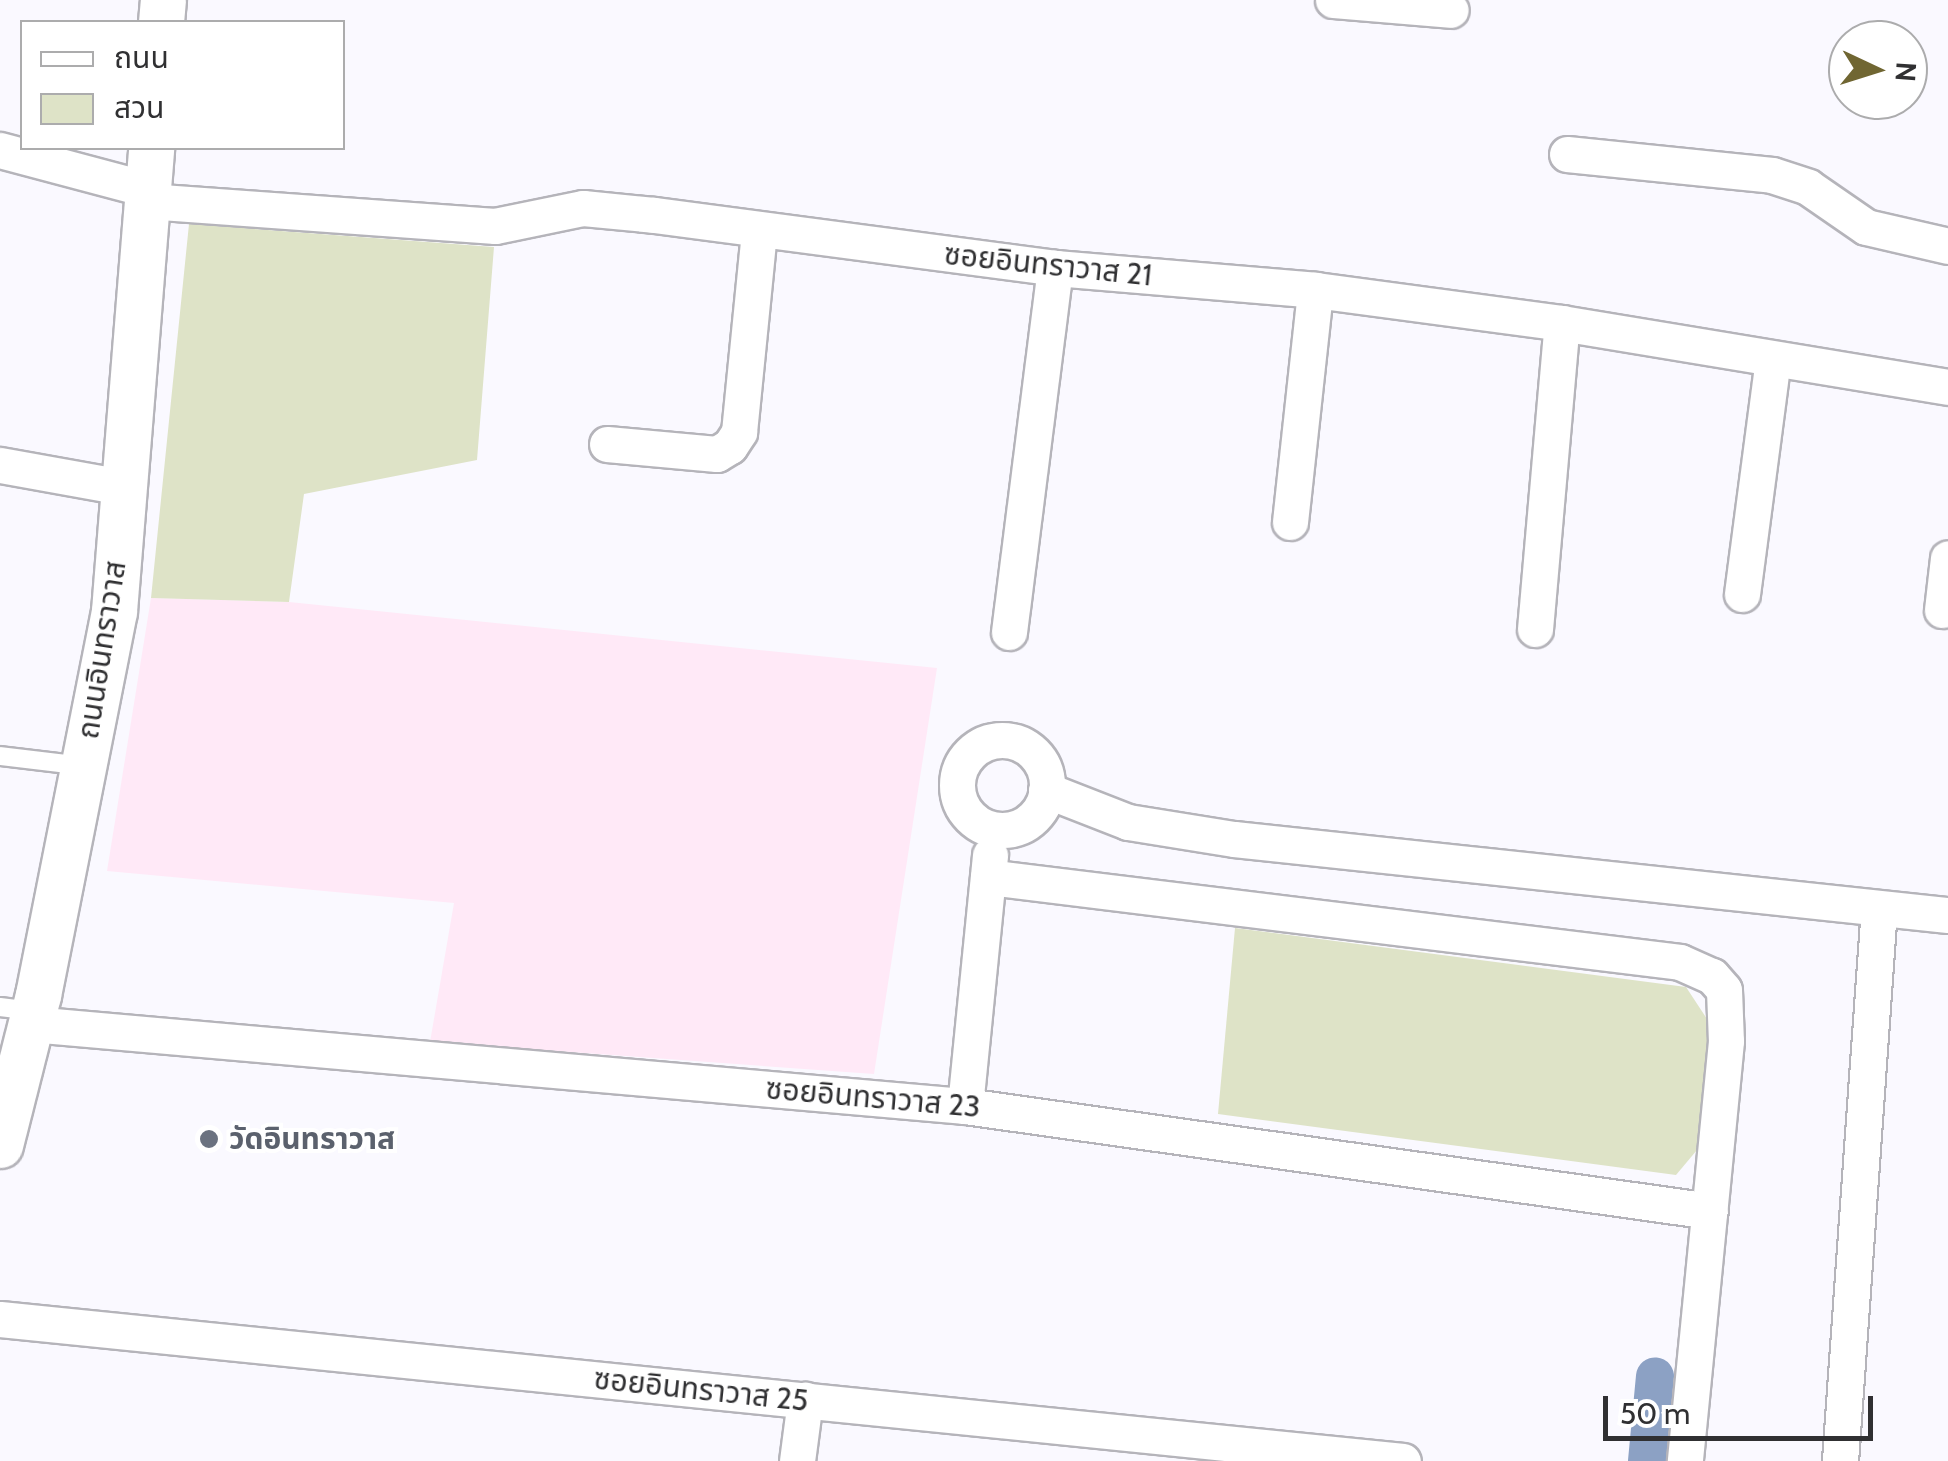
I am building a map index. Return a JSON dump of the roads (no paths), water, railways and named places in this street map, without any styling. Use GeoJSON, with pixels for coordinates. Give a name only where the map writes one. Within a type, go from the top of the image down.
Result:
{"type":"FeatureCollection","features":[{"type":"Feature","properties":{"kind":"street"},"geometry":{"type":"LineString","coordinates":[[1333,0],[1451,10]]}},
{"type":"Feature","properties":{"kind":"street","name":"ซอยอินทราวาส 21"},"geometry":{"type":"LineString","coordinates":[[0,150],[148,179],[495,226],[583,208],[1055,268],[1315,290],[1562,323],[1948,387]]}},
{"type":"Feature","properties":{"kind":"street"},"geometry":{"type":"LineString","coordinates":[[1567,154],[1772,175],[1808,188],[1866,227],[1948,246]]}},
{"type":"Feature","properties":{"kind":"street","name":"ถนนอินทราวาส"},"geometry":{"type":"LineString","coordinates":[[0,1145],[22,1014],[84,766],[114,611],[148,179]]}},
{"type":"Feature","properties":{"kind":"street"},"geometry":{"type":"LineString","coordinates":[[607,444],[717,454],[730,446],[739,432],[759,231]]}},
{"type":"Feature","properties":{"kind":"street"},"geometry":{"type":"LineString","coordinates":[[1009,632],[1055,268]]}},
{"type":"Feature","properties":{"kind":"street"},"geometry":{"type":"LineString","coordinates":[[1290,522],[1315,290]]}},
{"type":"Feature","properties":{"kind":"street"},"geometry":{"type":"LineString","coordinates":[[1534,628],[1562,323]]}},
{"type":"Feature","properties":{"kind":"street"},"geometry":{"type":"LineString","coordinates":[[1742,594],[1773,359]]}},
{"type":"Feature","properties":{"kind":"street"},"geometry":{"type":"LineString","coordinates":[[0,465],[122,487]]}},
{"type":"Feature","properties":{"kind":"street"},"geometry":{"type":"LineString","coordinates":[[1942,610],[1948,558]]}},
{"type":"Feature","properties":{"kind":"street"},"geometry":{"type":"LineString","coordinates":[[1018,742],[1040,762],[1046,790],[1021,826],[993,829],[968,814],[957,787],[965,759],[976,748],[1018,742]]}},
{"type":"Feature","properties":{"kind":"street"},"geometry":{"type":"LineString","coordinates":[[1046,790],[1128,822],[1234,839],[1948,915]]}},
{"type":"Feature","properties":{"kind":"street"},"geometry":{"type":"LineString","coordinates":[[965,1106],[993,829]]}},
{"type":"Feature","properties":{"kind":"street"},"geometry":{"type":"LineString","coordinates":[[988,877],[1680,962],[1712,976],[1724,990],[1726,1041],[1685,1461]]}},
{"type":"Feature","properties":{"kind":"street"},"geometry":{"type":"LineString","coordinates":[[1840,1461],[1879,908]]}},
{"type":"Feature","properties":{"kind":"street","name":"ซอยอินทราวาส 23"},"geometry":{"type":"LineString","coordinates":[[22,1014],[965,1106],[1710,1211]]}},
{"type":"Feature","properties":{"kind":"street","name":"ซอยอินทราวาส 25"},"geometry":{"type":"LineString","coordinates":[[0,1318],[1402,1461]]}},
{"type":"Feature","properties":{"kind":"street"},"geometry":{"type":"LineString","coordinates":[[797,1461],[805,1400]]}},
{"type":"Feature","properties":{"kind":"lane"},"geometry":{"type":"LineString","coordinates":[[0,756],[84,766]]}},
{"type":"Feature","properties":{"kind":"waterway"},"geometry":{"type":"LineString","coordinates":[[1647,1461],[1655,1376]]}},
{"type":"Feature","properties":{"kind":"place","name":"วัดอินทราวาส"},"geometry":{"type":"Point","coordinates":[209,1139]}}]}
